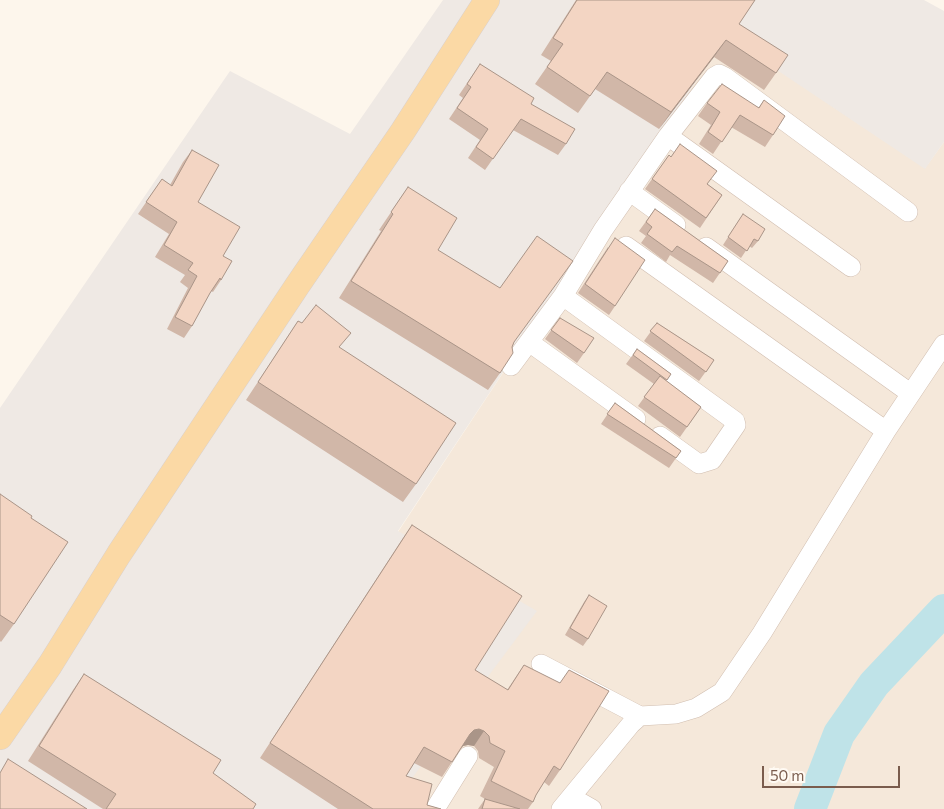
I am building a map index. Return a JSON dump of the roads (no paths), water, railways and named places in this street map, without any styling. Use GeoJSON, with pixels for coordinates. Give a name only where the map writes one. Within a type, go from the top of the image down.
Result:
{"type":"FeatureCollection","features":[{"type":"Feature","properties":{"kind":"main road"},"geometry":{"type":"LineString","coordinates":[[0,737],[50,665],[119,554],[292,294],[403,132],[487,0]]}},
{"type":"Feature","properties":{"kind":"street"},"geometry":{"type":"LineString","coordinates":[[511,366],[563,296],[603,230],[668,136],[714,77],[720,74],[908,212]]}},
{"type":"Feature","properties":{"kind":"street"},"geometry":{"type":"LineString","coordinates":[[668,136],[851,266]]}},
{"type":"Feature","properties":{"kind":"street"},"geometry":{"type":"LineString","coordinates":[[629,191],[910,393]]}},
{"type":"Feature","properties":{"kind":"street"},"geometry":{"type":"LineString","coordinates":[[603,230],[886,431]]}},
{"type":"Feature","properties":{"kind":"street"},"geometry":{"type":"LineString","coordinates":[[529,342],[699,464],[712,460],[735,429],[735,421],[563,296]]}},
{"type":"Feature","properties":{"kind":"street"},"geometry":{"type":"LineString","coordinates":[[541,664],[640,716],[676,714],[696,708],[722,692],[762,633],[910,393],[944,344]]}},
{"type":"Feature","properties":{"kind":"street"},"geometry":{"type":"LineString","coordinates":[[592,809],[566,803],[631,724],[640,716]]}},
{"type":"Feature","properties":{"kind":"street"},"geometry":{"type":"LineString","coordinates":[[435,809],[468,756]]}},
{"type":"Feature","properties":{"kind":"waterway"},"geometry":{"type":"LineString","coordinates":[[810,809],[839,734],[874,684],[944,610]]}}]}
